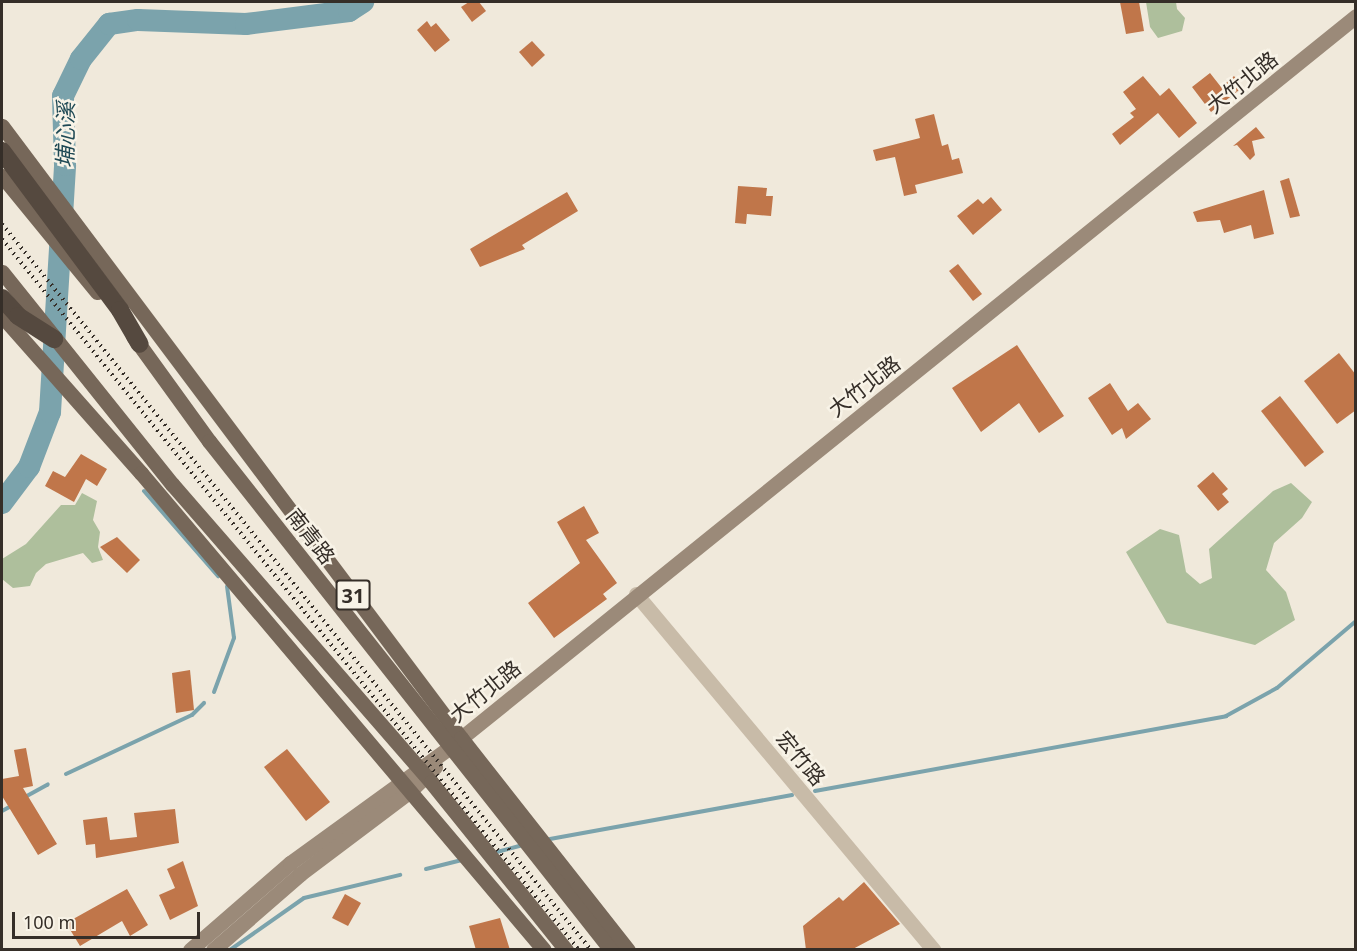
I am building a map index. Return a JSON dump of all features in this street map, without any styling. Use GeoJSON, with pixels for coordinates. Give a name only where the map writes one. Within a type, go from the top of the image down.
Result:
{"type":"FeatureCollection","features":[{"type":"Feature","properties":{"kind":"highway"},"geometry":{"type":"LineString","coordinates":[[2,151],[120,310],[140,344]]}},
{"type":"Feature","properties":{"kind":"highway"},"geometry":{"type":"LineString","coordinates":[[2,298],[18,316],[54,339]]}},
{"type":"Feature","properties":{"kind":"main road","name":"31"},"geometry":{"type":"LineString","coordinates":[[2,126],[455,743],[628,950]]}},
{"type":"Feature","properties":{"kind":"main road","name":"南青路"},"geometry":{"type":"LineString","coordinates":[[2,176],[140,344],[209,441],[455,743],[611,950]]}},
{"type":"Feature","properties":{"kind":"main road"},"geometry":{"type":"LineString","coordinates":[[2,272],[172,484],[422,772],[566,950]]}},
{"type":"Feature","properties":{"kind":"main road"},"geometry":{"type":"LineString","coordinates":[[2,316],[406,785],[544,950]]}},
{"type":"Feature","properties":{"kind":"street","name":"大竹北路"},"geometry":{"type":"LineString","coordinates":[[213,950],[455,743],[636,594],[1356,16]]}},
{"type":"Feature","properties":{"kind":"street","name":"宏竹路"},"geometry":{"type":"LineString","coordinates":[[636,594],[934,950]]}},
{"type":"Feature","properties":{"kind":"street","name":"大竹北路"},"geometry":{"type":"LineString","coordinates":[[190,950],[290,862],[406,785]]}},
{"type":"Feature","properties":{"kind":"green space"},"geometry":{"type":"Polygon","coordinates":[[[1146,2],[1176,2],[1177,9],[1185,18],[1182,31],[1158,38],[1150,27],[1146,2]]]}},
{"type":"Feature","properties":{"kind":"green space"},"geometry":{"type":"Polygon","coordinates":[[[1291,483],[1312,502],[1302,518],[1274,543],[1266,570],[1286,592],[1295,620],[1255,645],[1167,623],[1126,552],[1160,529],[1179,535],[1186,572],[1200,584],[1212,578],[1209,549],[1273,491],[1291,483]]]}},
{"type":"Feature","properties":{"kind":"green space"},"geometry":{"type":"Polygon","coordinates":[[[82,493],[97,501],[93,520],[100,532],[98,547],[103,560],[92,563],[83,553],[46,564],[36,573],[30,586],[13,588],[2,579],[2,559],[26,544],[61,505],[75,505],[82,493]]]}},
{"type":"Feature","properties":{"kind":"building"},"geometry":{"type":"Polygon","coordinates":[[[469,2],[479,2],[486,11],[472,22],[461,7],[469,2]]]}},
{"type":"Feature","properties":{"kind":"building"},"geometry":{"type":"Polygon","coordinates":[[[1120,2],[1139,2],[1144,31],[1126,34],[1120,2]]]}},
{"type":"Feature","properties":{"kind":"building"},"geometry":{"type":"Polygon","coordinates":[[[427,21],[431,27],[436,23],[450,40],[435,52],[417,30],[427,21]]]}},
{"type":"Feature","properties":{"kind":"building"},"geometry":{"type":"Polygon","coordinates":[[[532,41],[545,55],[532,67],[519,52],[532,41]]]}},
{"type":"Feature","properties":{"kind":"building"},"geometry":{"type":"Polygon","coordinates":[[[1210,73],[1221,87],[1234,76],[1243,87],[1211,112],[1192,87],[1210,73]]]}},
{"type":"Feature","properties":{"kind":"building"},"geometry":{"type":"Polygon","coordinates":[[[1143,76],[1160,96],[1169,88],[1197,123],[1179,138],[1158,113],[1120,145],[1112,134],[1134,117],[1130,113],[1136,109],[1123,92],[1143,76]]]}},
{"type":"Feature","properties":{"kind":"building"},"geometry":{"type":"Polygon","coordinates":[[[934,114],[942,146],[948,144],[952,160],[959,158],[963,173],[915,185],[917,193],[904,196],[895,157],[876,161],[873,150],[920,138],[915,119],[934,114]]]}},
{"type":"Feature","properties":{"kind":"building"},"geometry":{"type":"Polygon","coordinates":[[[1256,127],[1265,138],[1252,141],[1255,155],[1250,160],[1237,145],[1233,146],[1256,127]]]}},
{"type":"Feature","properties":{"kind":"building"},"geometry":{"type":"Polygon","coordinates":[[[1289,178],[1300,216],[1290,218],[1280,181],[1289,178]]]}},
{"type":"Feature","properties":{"kind":"building"},"geometry":{"type":"Polygon","coordinates":[[[738,186],[767,188],[766,196],[773,196],[771,216],[747,214],[746,224],[735,223],[738,186]]]}},
{"type":"Feature","properties":{"kind":"building"},"geometry":{"type":"Polygon","coordinates":[[[1264,190],[1274,234],[1254,239],[1251,225],[1224,233],[1220,220],[1197,222],[1193,212],[1264,190]]]}},
{"type":"Feature","properties":{"kind":"building"},"geometry":{"type":"Polygon","coordinates":[[[567,192],[578,211],[522,245],[525,249],[480,267],[470,249],[567,192]]]}},
{"type":"Feature","properties":{"kind":"building"},"geometry":{"type":"Polygon","coordinates":[[[991,197],[1002,210],[973,235],[957,216],[978,199],[983,204],[991,197]]]}},
{"type":"Feature","properties":{"kind":"building"},"geometry":{"type":"Polygon","coordinates":[[[958,264],[982,294],[973,301],[949,271],[958,264]]]}},
{"type":"Feature","properties":{"kind":"building"},"geometry":{"type":"Polygon","coordinates":[[[1017,345],[1064,416],[1039,433],[1019,403],[981,432],[952,388],[1017,345]]]}},
{"type":"Feature","properties":{"kind":"building"},"geometry":{"type":"Polygon","coordinates":[[[1339,353],[1356,375],[1356,410],[1337,424],[1304,381],[1339,353]]]}},
{"type":"Feature","properties":{"kind":"building"},"geometry":{"type":"Polygon","coordinates":[[[1110,383],[1128,411],[1138,403],[1151,419],[1126,439],[1122,428],[1112,435],[1088,398],[1110,383]]]}},
{"type":"Feature","properties":{"kind":"building"},"geometry":{"type":"Polygon","coordinates":[[[1280,396],[1324,452],[1305,467],[1261,411],[1280,396]]]}},
{"type":"Feature","properties":{"kind":"building"},"geometry":{"type":"Polygon","coordinates":[[[81,454],[107,469],[97,486],[86,479],[74,502],[45,486],[53,471],[65,477],[81,454]]]}},
{"type":"Feature","properties":{"kind":"building"},"geometry":{"type":"Polygon","coordinates":[[[1213,472],[1228,489],[1222,494],[1229,502],[1218,511],[1197,486],[1213,472]]]}},
{"type":"Feature","properties":{"kind":"building"},"geometry":{"type":"Polygon","coordinates":[[[584,506],[599,533],[586,540],[617,583],[603,594],[607,599],[554,638],[528,603],[580,563],[557,522],[584,506]]]}},
{"type":"Feature","properties":{"kind":"building"},"geometry":{"type":"Polygon","coordinates":[[[117,537],[140,560],[127,573],[100,547],[117,537]]]}},
{"type":"Feature","properties":{"kind":"building"},"geometry":{"type":"Polygon","coordinates":[[[190,670],[194,710],[176,713],[172,673],[190,670]]]}},
{"type":"Feature","properties":{"kind":"building"},"geometry":{"type":"Polygon","coordinates":[[[26,748],[33,786],[23,788],[57,844],[38,855],[2,796],[2,779],[19,776],[14,750],[26,748]]]}},
{"type":"Feature","properties":{"kind":"building"},"geometry":{"type":"Polygon","coordinates":[[[287,749],[330,802],[306,821],[264,767],[287,749]]]}},
{"type":"Feature","properties":{"kind":"building"},"geometry":{"type":"Polygon","coordinates":[[[175,809],[179,843],[96,858],[95,844],[86,845],[83,820],[107,817],[110,840],[137,837],[134,813],[175,809]]]}},
{"type":"Feature","properties":{"kind":"building"},"geometry":{"type":"Polygon","coordinates":[[[183,861],[198,906],[170,920],[159,895],[175,888],[167,869],[183,861]]]}},
{"type":"Feature","properties":{"kind":"building"},"geometry":{"type":"Polygon","coordinates":[[[864,882],[900,924],[851,950],[806,950],[803,926],[839,897],[843,901],[864,882]]]}},
{"type":"Feature","properties":{"kind":"building"},"geometry":{"type":"Polygon","coordinates":[[[127,889],[148,925],[130,936],[122,921],[80,946],[66,923],[127,889]]]}},
{"type":"Feature","properties":{"kind":"building"},"geometry":{"type":"Polygon","coordinates":[[[345,894],[361,903],[348,926],[332,918],[345,894]]]}},
{"type":"Feature","properties":{"kind":"building"},"geometry":{"type":"Polygon","coordinates":[[[500,918],[510,950],[476,950],[469,926],[500,918]]]}},
{"type":"Feature","properties":{"kind":"waterway","name":"埔心溪"},"geometry":{"type":"LineString","coordinates":[[2,503],[29,467],[50,412],[65,165],[63,96],[81,59],[109,24],[138,20],[246,24],[349,11],[363,2]]}},
{"type":"Feature","properties":{"kind":"waterway"},"geometry":{"type":"LineString","coordinates":[[144,491],[218,576]]}},
{"type":"Feature","properties":{"kind":"waterway"},"geometry":{"type":"LineString","coordinates":[[214,692],[234,638],[227,586]]}},
{"type":"Feature","properties":{"kind":"waterway"},"geometry":{"type":"LineString","coordinates":[[815,791],[1226,716],[1277,688],[1356,621]]}},
{"type":"Feature","properties":{"kind":"waterway"},"geometry":{"type":"LineString","coordinates":[[66,774],[192,715],[204,703]]}},
{"type":"Feature","properties":{"kind":"waterway"},"geometry":{"type":"LineString","coordinates":[[25,797],[48,784]]}},
{"type":"Feature","properties":{"kind":"waterway"},"geometry":{"type":"LineString","coordinates":[[550,839],[792,795]]}},
{"type":"Feature","properties":{"kind":"waterway"},"geometry":{"type":"LineString","coordinates":[[2,811],[11,806]]}},
{"type":"Feature","properties":{"kind":"waterway"},"geometry":{"type":"LineString","coordinates":[[497,852],[520,846]]}},
{"type":"Feature","properties":{"kind":"waterway"},"geometry":{"type":"LineString","coordinates":[[426,869],[461,860]]}},
{"type":"Feature","properties":{"kind":"waterway"},"geometry":{"type":"LineString","coordinates":[[230,950],[304,898],[400,875]]}},
{"type":"Feature","properties":{"kind":"railway"},"geometry":{"type":"LineString","coordinates":[[2,224],[591,950]]}},
{"type":"Feature","properties":{"kind":"railway"},"geometry":{"type":"LineString","coordinates":[[2,239],[579,950]]}}]}
